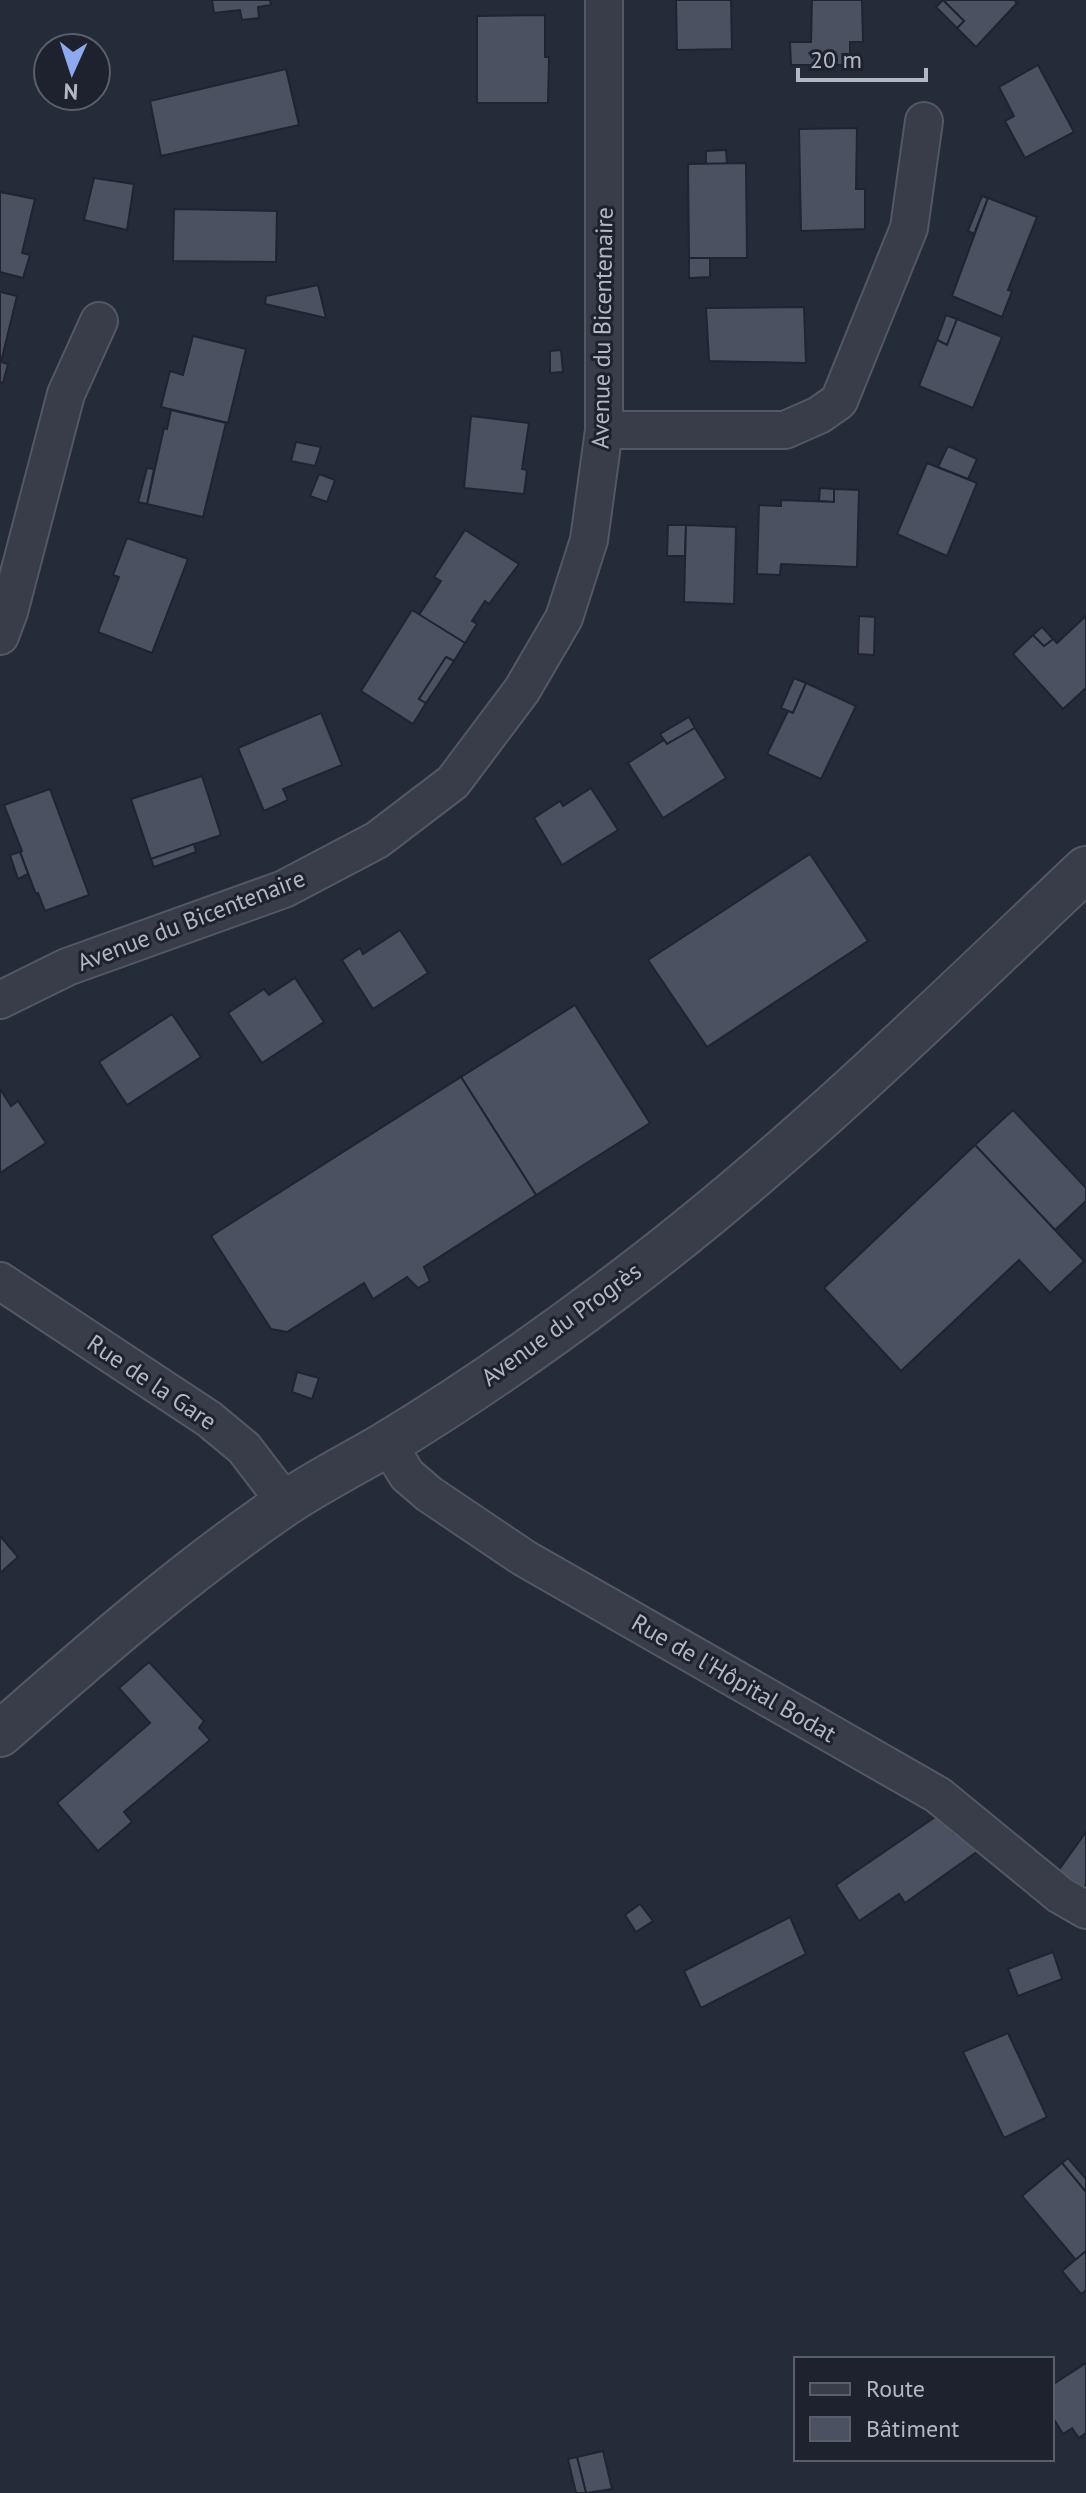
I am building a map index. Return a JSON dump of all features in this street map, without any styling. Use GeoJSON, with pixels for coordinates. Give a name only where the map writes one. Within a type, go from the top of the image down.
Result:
{"type":"FeatureCollection","features":[{"type":"Feature","properties":{"kind":"street","name":"Avenue du Bicentenaire"},"geometry":{"type":"LineString","coordinates":[[0,1000],[67,967],[284,889],[377,840],[453,782],[522,690],[564,618],[589,540],[604,430],[604,0]]}},
{"type":"Feature","properties":{"kind":"street"},"geometry":{"type":"LineString","coordinates":[[604,430],[785,430],[819,415],[839,401],[909,228],[924,121]]}},
{"type":"Feature","properties":{"kind":"street"},"geometry":{"type":"LineString","coordinates":[[0,636],[66,394],[99,321]]}},
{"type":"Feature","properties":{"kind":"street","name":"Avenue du Progrès"},"geometry":{"type":"LineString","coordinates":[[0,1734],[198,1565],[286,1503],[479,1383],[614,1289],[687,1232],[784,1151],[1086,869]]}},
{"type":"Feature","properties":{"kind":"street","name":"Rue de la Gare"},"geometry":{"type":"LineString","coordinates":[[0,1281],[209,1419],[244,1448],[286,1503]]}},
{"type":"Feature","properties":{"kind":"street","name":"Rue de l'Hôpital Bodat"},"geometry":{"type":"LineString","coordinates":[[387,1443],[407,1475],[429,1494],[524,1558],[938,1795],[1060,1895],[1086,1910]]}},
{"type":"Feature","properties":{"kind":"building"},"geometry":{"type":"Polygon","coordinates":[[[212,0],[270,0],[271,5],[258,7],[259,18],[242,20],[240,10],[214,13],[212,0]]]}},
{"type":"Feature","properties":{"kind":"building"},"geometry":{"type":"Polygon","coordinates":[[[676,0],[731,0],[732,49],[677,50],[676,0]]]}},
{"type":"Feature","properties":{"kind":"building"},"geometry":{"type":"Polygon","coordinates":[[[812,0],[862,0],[863,42],[850,42],[850,65],[791,65],[790,42],[811,42],[812,0]]]}},
{"type":"Feature","properties":{"kind":"building"},"geometry":{"type":"Polygon","coordinates":[[[943,0],[1014,0],[1017,3],[976,47],[957,28],[964,21],[943,0]]]}},
{"type":"Feature","properties":{"kind":"building"},"geometry":{"type":"Polygon","coordinates":[[[943,0],[964,21],[957,28],[936,7],[943,0]]]}},
{"type":"Feature","properties":{"kind":"building"},"geometry":{"type":"Polygon","coordinates":[[[545,15],[545,57],[549,57],[548,103],[477,103],[477,16],[545,15]]]}},
{"type":"Feature","properties":{"kind":"building"},"geometry":{"type":"Polygon","coordinates":[[[1038,65],[1074,132],[1025,158],[1005,121],[1014,116],[999,87],[1038,65]]]}},
{"type":"Feature","properties":{"kind":"building"},"geometry":{"type":"Polygon","coordinates":[[[286,69],[299,125],[161,156],[150,101],[286,69]]]}},
{"type":"Feature","properties":{"kind":"building"},"geometry":{"type":"Polygon","coordinates":[[[857,128],[856,189],[865,189],[865,229],[801,231],[799,129],[857,128]]]}},
{"type":"Feature","properties":{"kind":"building"},"geometry":{"type":"Polygon","coordinates":[[[726,150],[727,164],[706,164],[706,151],[726,150]]]}},
{"type":"Feature","properties":{"kind":"building"},"geometry":{"type":"Polygon","coordinates":[[[746,163],[747,258],[689,258],[688,164],[746,163]]]}},
{"type":"Feature","properties":{"kind":"building"},"geometry":{"type":"Polygon","coordinates":[[[94,178],[134,184],[127,230],[84,220],[94,178]]]}},
{"type":"Feature","properties":{"kind":"building"},"geometry":{"type":"Polygon","coordinates":[[[0,192],[35,199],[22,253],[30,255],[23,278],[0,272],[0,192]]]}},
{"type":"Feature","properties":{"kind":"building"},"geometry":{"type":"Polygon","coordinates":[[[982,196],[988,198],[974,234],[968,231],[982,196]]]}},
{"type":"Feature","properties":{"kind":"building"},"geometry":{"type":"Polygon","coordinates":[[[988,198],[1037,217],[1008,290],[1012,291],[1002,317],[952,296],[988,198]]]}},
{"type":"Feature","properties":{"kind":"building"},"geometry":{"type":"Polygon","coordinates":[[[174,209],[277,211],[276,262],[173,261],[174,209]]]}},
{"type":"Feature","properties":{"kind":"building"},"geometry":{"type":"Polygon","coordinates":[[[689,258],[710,258],[710,277],[689,278],[689,258]]]}},
{"type":"Feature","properties":{"kind":"building"},"geometry":{"type":"Polygon","coordinates":[[[318,285],[326,318],[265,304],[266,296],[318,285]]]}},
{"type":"Feature","properties":{"kind":"building"},"geometry":{"type":"Polygon","coordinates":[[[0,292],[17,296],[1,362],[8,364],[3,383],[0,382],[0,292]]]}},
{"type":"Feature","properties":{"kind":"building"},"geometry":{"type":"Polygon","coordinates":[[[804,307],[806,363],[709,361],[706,308],[804,307]]]}},
{"type":"Feature","properties":{"kind":"building"},"geometry":{"type":"Polygon","coordinates":[[[946,315],[957,319],[947,345],[937,340],[946,315]]]}},
{"type":"Feature","properties":{"kind":"building"},"geometry":{"type":"Polygon","coordinates":[[[957,319],[1002,337],[973,408],[919,386],[937,340],[947,345],[957,319]]]}},
{"type":"Feature","properties":{"kind":"building"},"geometry":{"type":"Polygon","coordinates":[[[193,336],[246,349],[228,423],[161,407],[170,371],[183,375],[193,336]]]}},
{"type":"Feature","properties":{"kind":"building"},"geometry":{"type":"Polygon","coordinates":[[[561,350],[563,372],[550,373],[550,351],[561,350]]]}},
{"type":"Feature","properties":{"kind":"building"},"geometry":{"type":"Polygon","coordinates":[[[171,410],[226,423],[203,517],[147,504],[171,410]]]}},
{"type":"Feature","properties":{"kind":"building"},"geometry":{"type":"Polygon","coordinates":[[[471,416],[529,423],[522,469],[527,470],[524,494],[464,488],[471,416]]]}},
{"type":"Feature","properties":{"kind":"building"},"geometry":{"type":"Polygon","coordinates":[[[296,442],[321,447],[315,466],[291,461],[296,442]]]}},
{"type":"Feature","properties":{"kind":"building"},"geometry":{"type":"Polygon","coordinates":[[[948,446],[977,459],[968,479],[938,467],[948,446]]]}},
{"type":"Feature","properties":{"kind":"building"},"geometry":{"type":"Polygon","coordinates":[[[927,463],[977,483],[947,556],[897,534],[927,463]]]}},
{"type":"Feature","properties":{"kind":"building"},"geometry":{"type":"Polygon","coordinates":[[[147,468],[154,469],[147,504],[138,502],[147,468]]]}},
{"type":"Feature","properties":{"kind":"building"},"geometry":{"type":"Polygon","coordinates":[[[319,474],[335,480],[327,502],[310,496],[319,474]]]}},
{"type":"Feature","properties":{"kind":"building"},"geometry":{"type":"Polygon","coordinates":[[[820,488],[834,489],[834,502],[819,501],[820,488]]]}},
{"type":"Feature","properties":{"kind":"building"},"geometry":{"type":"Polygon","coordinates":[[[834,489],[859,490],[857,567],[781,564],[780,575],[757,574],[759,505],[781,506],[781,500],[834,502],[834,489]]]}},
{"type":"Feature","properties":{"kind":"building"},"geometry":{"type":"Polygon","coordinates":[[[668,525],[686,525],[685,556],[667,556],[668,525]]]}},
{"type":"Feature","properties":{"kind":"building"},"geometry":{"type":"Polygon","coordinates":[[[686,525],[736,527],[734,604],[684,602],[686,525]]]}},
{"type":"Feature","properties":{"kind":"building"},"geometry":{"type":"Polygon","coordinates":[[[465,530],[519,564],[489,604],[485,601],[472,621],[477,624],[465,643],[419,615],[441,581],[434,577],[465,530]]]}},
{"type":"Feature","properties":{"kind":"building"},"geometry":{"type":"Polygon","coordinates":[[[127,538],[188,559],[152,653],[98,632],[119,577],[113,575],[127,538]]]}},
{"type":"Feature","properties":{"kind":"building"},"geometry":{"type":"Polygon","coordinates":[[[412,610],[465,643],[454,661],[446,657],[419,699],[426,703],[413,724],[361,691],[412,610]]]}},
{"type":"Feature","properties":{"kind":"building"},"geometry":{"type":"Polygon","coordinates":[[[859,616],[875,617],[874,655],[858,654],[859,616]]]}},
{"type":"Feature","properties":{"kind":"building"},"geometry":{"type":"Polygon","coordinates":[[[1086,616],[1086,688],[1063,709],[1013,654],[1033,635],[1044,646],[1053,639],[1057,643],[1086,616]]]}},
{"type":"Feature","properties":{"kind":"building"},"geometry":{"type":"Polygon","coordinates":[[[1042,627],[1053,639],[1044,646],[1033,635],[1042,627]]]}},
{"type":"Feature","properties":{"kind":"building"},"geometry":{"type":"Polygon","coordinates":[[[446,657],[454,661],[426,703],[419,699],[446,657]]]}},
{"type":"Feature","properties":{"kind":"building"},"geometry":{"type":"Polygon","coordinates":[[[794,678],[806,683],[793,713],[781,708],[794,678]]]}},
{"type":"Feature","properties":{"kind":"building"},"geometry":{"type":"Polygon","coordinates":[[[806,683],[856,706],[821,779],[767,754],[788,711],[793,713],[806,683]]]}},
{"type":"Feature","properties":{"kind":"building"},"geometry":{"type":"Polygon","coordinates":[[[321,713],[342,765],[283,789],[288,800],[264,811],[238,748],[321,713]]]}},
{"type":"Feature","properties":{"kind":"building"},"geometry":{"type":"Polygon","coordinates":[[[689,717],[695,728],[667,744],[660,734],[689,717]]]}},
{"type":"Feature","properties":{"kind":"building"},"geometry":{"type":"Polygon","coordinates":[[[695,728],[726,778],[663,818],[628,763],[664,740],[667,744],[695,728]]]}},
{"type":"Feature","properties":{"kind":"building"},"geometry":{"type":"Polygon","coordinates":[[[202,776],[221,835],[151,859],[131,799],[202,776]]]}},
{"type":"Feature","properties":{"kind":"building"},"geometry":{"type":"Polygon","coordinates":[[[591,788],[618,830],[562,865],[534,818],[560,801],[563,806],[591,788]]]}},
{"type":"Feature","properties":{"kind":"building"},"geometry":{"type":"Polygon","coordinates":[[[50,789],[89,895],[45,911],[4,805],[50,789]]]}},
{"type":"Feature","properties":{"kind":"building"},"geometry":{"type":"Polygon","coordinates":[[[194,844],[196,852],[154,867],[151,859],[194,844]]]}},
{"type":"Feature","properties":{"kind":"building"},"geometry":{"type":"Polygon","coordinates":[[[20,852],[28,874],[18,879],[10,855],[20,852]]]}},
{"type":"Feature","properties":{"kind":"building"},"geometry":{"type":"Polygon","coordinates":[[[810,854],[868,941],[707,1047],[648,960],[810,854]]]}},
{"type":"Feature","properties":{"kind":"building"},"geometry":{"type":"Polygon","coordinates":[[[400,930],[428,973],[373,1009],[342,960],[360,948],[363,954],[400,930]]]}},
{"type":"Feature","properties":{"kind":"building"},"geometry":{"type":"Polygon","coordinates":[[[295,978],[324,1022],[262,1063],[228,1013],[264,989],[269,995],[295,978]]]}},
{"type":"Feature","properties":{"kind":"building"},"geometry":{"type":"Polygon","coordinates":[[[575,1005],[650,1123],[536,1195],[461,1077],[575,1005]]]}},
{"type":"Feature","properties":{"kind":"building"},"geometry":{"type":"Polygon","coordinates":[[[172,1014],[201,1057],[127,1105],[99,1062],[172,1014]]]}},
{"type":"Feature","properties":{"kind":"building"},"geometry":{"type":"Polygon","coordinates":[[[461,1077],[536,1195],[424,1267],[430,1281],[418,1288],[407,1277],[373,1299],[364,1283],[287,1332],[271,1329],[211,1236],[461,1077]]]}},
{"type":"Feature","properties":{"kind":"building"},"geometry":{"type":"Polygon","coordinates":[[[0,1089],[11,1106],[18,1101],[46,1143],[0,1173],[0,1089]]]}},
{"type":"Feature","properties":{"kind":"building"},"geometry":{"type":"Polygon","coordinates":[[[1013,1110],[1086,1188],[1086,1201],[1055,1230],[975,1145],[1013,1110]]]}},
{"type":"Feature","properties":{"kind":"building"},"geometry":{"type":"Polygon","coordinates":[[[975,1145],[1084,1261],[1050,1293],[1019,1260],[901,1371],[824,1288],[975,1145]]]}},
{"type":"Feature","properties":{"kind":"building"},"geometry":{"type":"Polygon","coordinates":[[[297,1372],[319,1378],[312,1399],[292,1392],[297,1372]]]}},
{"type":"Feature","properties":{"kind":"building"},"geometry":{"type":"Polygon","coordinates":[[[0,1536],[18,1557],[0,1573],[0,1536]]]}},
{"type":"Feature","properties":{"kind":"building"},"geometry":{"type":"Polygon","coordinates":[[[149,1662],[204,1721],[199,1728],[210,1740],[124,1812],[132,1822],[98,1851],[57,1803],[150,1723],[119,1688],[149,1662]]]}},
{"type":"Feature","properties":{"kind":"building"},"geometry":{"type":"Polygon","coordinates":[[[941,1813],[954,1833],[963,1827],[985,1846],[905,1903],[899,1894],[859,1921],[836,1885],[941,1813]]]}},
{"type":"Feature","properties":{"kind":"building"},"geometry":{"type":"Polygon","coordinates":[[[1086,1832],[1086,1884],[1084,1888],[1058,1871],[1086,1832]]]}},
{"type":"Feature","properties":{"kind":"building"},"geometry":{"type":"Polygon","coordinates":[[[640,1904],[653,1921],[636,1932],[625,1915],[640,1904]]]}},
{"type":"Feature","properties":{"kind":"building"},"geometry":{"type":"Polygon","coordinates":[[[790,1917],[806,1954],[701,2008],[684,1971],[790,1917]]]}},
{"type":"Feature","properties":{"kind":"building"},"geometry":{"type":"Polygon","coordinates":[[[1053,1952],[1062,1979],[1018,1996],[1008,1969],[1053,1952]]]}},
{"type":"Feature","properties":{"kind":"building"},"geometry":{"type":"Polygon","coordinates":[[[1008,2033],[1047,2117],[1004,2138],[963,2052],[1008,2033]]]}},
{"type":"Feature","properties":{"kind":"building"},"geometry":{"type":"Polygon","coordinates":[[[1068,2158],[1086,2179],[1086,2192],[1062,2163],[1068,2158]]]}},
{"type":"Feature","properties":{"kind":"building"},"geometry":{"type":"Polygon","coordinates":[[[1062,2163],[1086,2192],[1086,2251],[1076,2260],[1022,2196],[1062,2163]]]}},
{"type":"Feature","properties":{"kind":"building"},"geometry":{"type":"Polygon","coordinates":[[[1086,2251],[1086,2290],[1081,2294],[1062,2271],[1086,2251]]]}},
{"type":"Feature","properties":{"kind":"building"},"geometry":{"type":"Polygon","coordinates":[[[1086,2363],[1086,2433],[1079,2438],[1072,2428],[1063,2434],[1054,2419],[1054,2384],[1086,2363]]]}},
{"type":"Feature","properties":{"kind":"building"},"geometry":{"type":"Polygon","coordinates":[[[603,2451],[612,2489],[586,2493],[577,2457],[603,2451]]]}},
{"type":"Feature","properties":{"kind":"building"},"geometry":{"type":"Polygon","coordinates":[[[577,2457],[586,2493],[576,2493],[568,2459],[577,2457]]]}}]}
